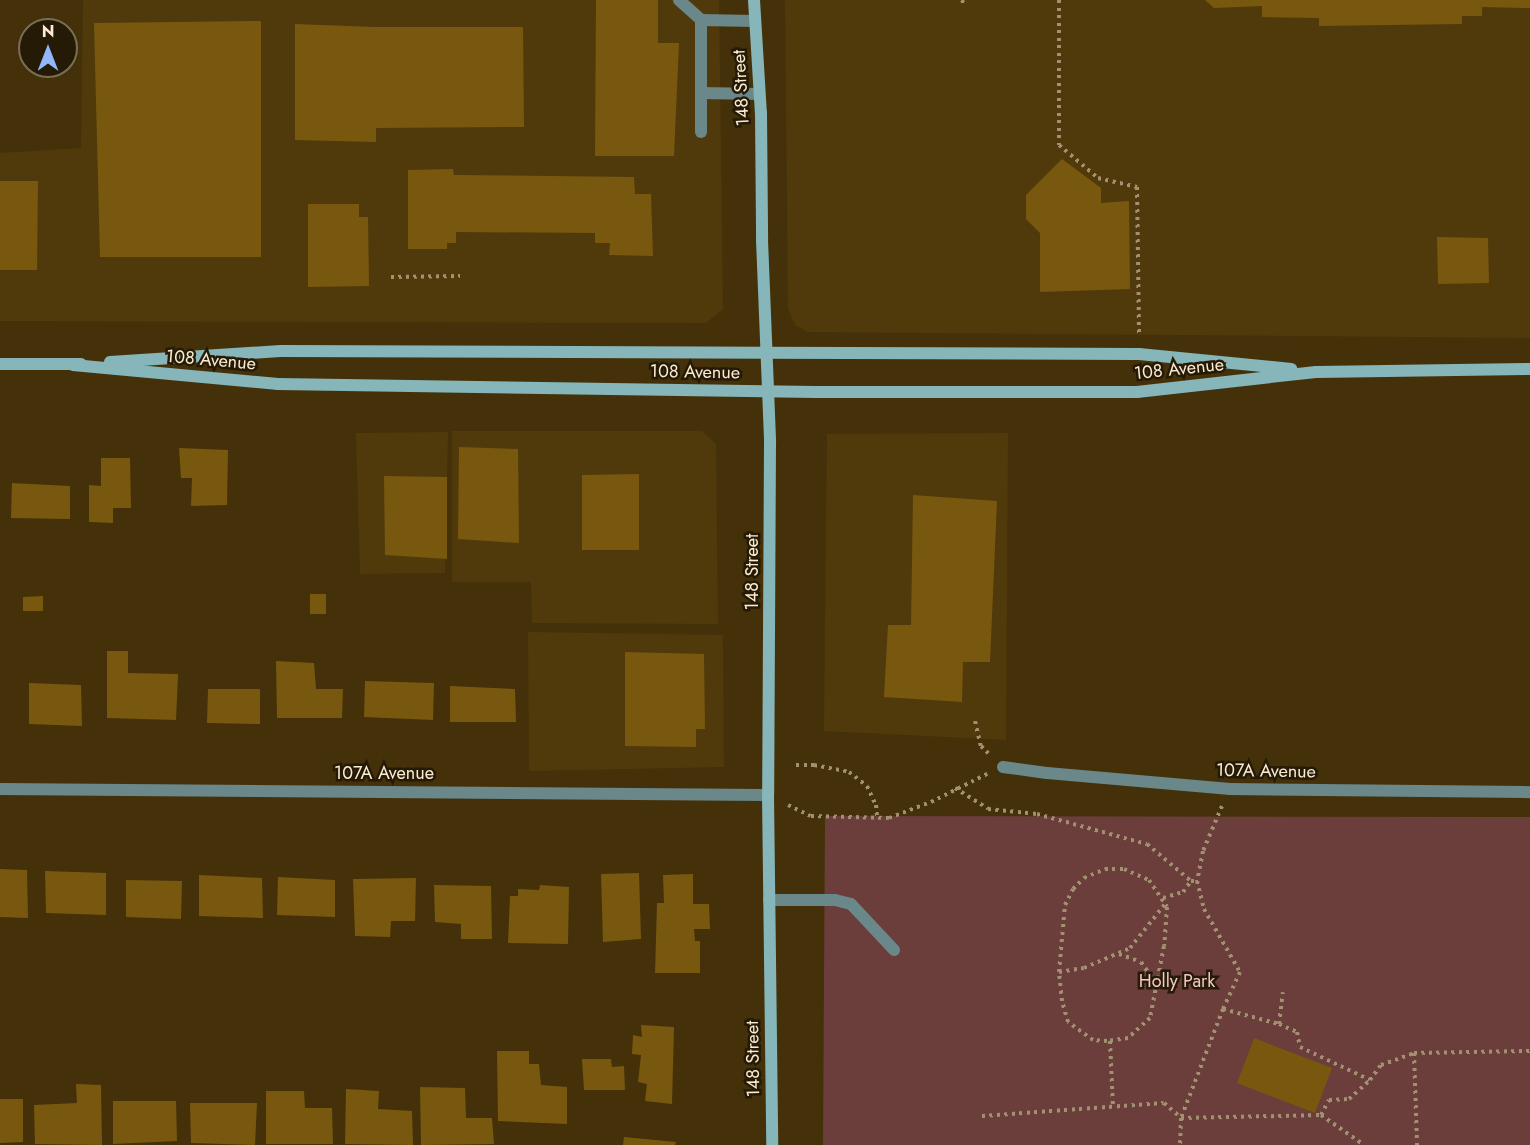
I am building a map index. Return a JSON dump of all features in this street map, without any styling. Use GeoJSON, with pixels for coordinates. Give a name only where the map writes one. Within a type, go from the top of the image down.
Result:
{"type":"FeatureCollection","features":[{"type":"Feature","properties":{"kind":"main road","name":"148 Street"},"geometry":{"type":"LineString","coordinates":[[754,0],[768,391],[771,567],[768,795],[772,1145]]}},
{"type":"Feature","properties":{"kind":"main road","name":"108 Avenue"},"geometry":{"type":"LineString","coordinates":[[73,365],[281,351],[1139,354],[1316,372]]}},
{"type":"Feature","properties":{"kind":"main road","name":"108 Avenue"},"geometry":{"type":"LineString","coordinates":[[0,364],[73,365],[278,384],[768,391],[1137,392],[1316,372],[1530,369]]}},
{"type":"Feature","properties":{"kind":"street"},"geometry":{"type":"LineString","coordinates":[[679,0],[700,20],[755,21]]}},
{"type":"Feature","properties":{"kind":"street"},"geometry":{"type":"LineString","coordinates":[[700,20],[701,132]]}},
{"type":"Feature","properties":{"kind":"street"},"geometry":{"type":"LineString","coordinates":[[701,93],[759,94]]}},
{"type":"Feature","properties":{"kind":"street","name":"107A Avenue"},"geometry":{"type":"LineString","coordinates":[[1003,767],[1230,789],[1530,792]]}},
{"type":"Feature","properties":{"kind":"street","name":"107A Avenue"},"geometry":{"type":"LineString","coordinates":[[0,789],[768,795]]}},
{"type":"Feature","properties":{"kind":"street"},"geometry":{"type":"LineString","coordinates":[[769,900],[835,900],[852,904],[894,950]]}},
{"type":"Feature","properties":{"kind":"path"},"geometry":{"type":"LineString","coordinates":[[1059,0],[1059,145],[1098,178],[1137,187],[1139,354]]}},
{"type":"Feature","properties":{"kind":"path"},"geometry":{"type":"LineString","coordinates":[[391,277],[460,276]]}},
{"type":"Feature","properties":{"kind":"path"},"geometry":{"type":"LineString","coordinates":[[768,795],[811,816],[889,818],[931,802],[1003,767],[981,746],[975,721]]}},
{"type":"Feature","properties":{"kind":"path"},"geometry":{"type":"LineString","coordinates":[[796,765],[814,765],[849,772],[867,786],[876,805],[877,816]]}},
{"type":"Feature","properties":{"kind":"path"},"geometry":{"type":"LineString","coordinates":[[955,789],[988,809],[1037,814],[1147,844],[1191,881],[1197,881]]}},
{"type":"Feature","properties":{"kind":"path"},"geometry":{"type":"LineString","coordinates":[[1180,1145],[1181,1118],[1240,972],[1204,909],[1197,881],[1203,851],[1225,800]]}},
{"type":"Feature","properties":{"kind":"path"},"geometry":{"type":"LineString","coordinates":[[1106,869],[1124,869],[1149,880],[1166,903],[1167,921],[1150,1018],[1128,1038],[1110,1041],[1093,1040],[1068,1022],[1062,1001],[1059,972],[1065,905],[1073,889],[1084,878],[1106,869]]}},
{"type":"Feature","properties":{"kind":"path"},"geometry":{"type":"LineString","coordinates":[[1163,898],[1183,892],[1191,881]]}},
{"type":"Feature","properties":{"kind":"path"},"geometry":{"type":"LineString","coordinates":[[1059,972],[1084,968],[1130,948],[1166,903]]}},
{"type":"Feature","properties":{"kind":"path"},"geometry":{"type":"LineString","coordinates":[[1118,954],[1141,962],[1157,986]]}},
{"type":"Feature","properties":{"kind":"path"},"geometry":{"type":"LineString","coordinates":[[1279,1024],[1283,992]]}},
{"type":"Feature","properties":{"kind":"path"},"geometry":{"type":"LineString","coordinates":[[1223,1010],[1279,1024],[1297,1032],[1300,1047],[1370,1080]]}},
{"type":"Feature","properties":{"kind":"path"},"geometry":{"type":"LineString","coordinates":[[1110,1041],[1113,1107]]}},
{"type":"Feature","properties":{"kind":"path"},"geometry":{"type":"LineString","coordinates":[[1321,1115],[1329,1100],[1349,1099],[1370,1080],[1381,1065],[1414,1053],[1530,1051]]}},
{"type":"Feature","properties":{"kind":"path"},"geometry":{"type":"LineString","coordinates":[[1414,1053],[1418,1145]]}},
{"type":"Feature","properties":{"kind":"path"},"geometry":{"type":"LineString","coordinates":[[982,1116],[1164,1103],[1181,1118],[1321,1115],[1364,1145]]}},
{"type":"Feature","properties":{"kind":"shaded area"},"geometry":{"type":"Polygon","coordinates":[[[83,0],[719,0],[723,309],[706,323],[0,321],[0,153],[81,148],[83,0]]]}},
{"type":"Feature","properties":{"kind":"shaded area"},"geometry":{"type":"Polygon","coordinates":[[[785,0],[1530,0],[1530,338],[808,332],[795,325],[788,308],[785,0]]]}},
{"type":"Feature","properties":{"kind":"shaded area"},"geometry":{"type":"Polygon","coordinates":[[[452,431],[702,431],[716,444],[718,624],[532,623],[531,582],[452,582],[452,431]]]}},
{"type":"Feature","properties":{"kind":"shaded area"},"geometry":{"type":"Polygon","coordinates":[[[448,432],[445,573],[360,574],[356,433],[448,432]]]}},
{"type":"Feature","properties":{"kind":"shaded area"},"geometry":{"type":"Polygon","coordinates":[[[1008,433],[1006,740],[824,731],[827,434],[1008,433]]]}},
{"type":"Feature","properties":{"kind":"shaded area"},"geometry":{"type":"Polygon","coordinates":[[[528,632],[723,635],[724,767],[529,771],[528,632]]]}},
{"type":"Feature","properties":{"kind":"green space","name":"Holly Park"},"geometry":{"type":"Polygon","coordinates":[[[825,816],[1530,817],[1530,1145],[823,1145],[825,816]]]}},
{"type":"Feature","properties":{"kind":"building"},"geometry":{"type":"Polygon","coordinates":[[[596,0],[658,0],[658,43],[679,43],[674,156],[595,156],[596,0]]]}},
{"type":"Feature","properties":{"kind":"building"},"geometry":{"type":"Polygon","coordinates":[[[1205,0],[1530,0],[1530,8],[1482,7],[1482,16],[1462,16],[1462,24],[1319,26],[1319,18],[1262,17],[1262,6],[1214,8],[1205,0]]]}},
{"type":"Feature","properties":{"kind":"building"},"geometry":{"type":"Polygon","coordinates":[[[261,21],[261,257],[100,257],[94,23],[261,21]]]}},
{"type":"Feature","properties":{"kind":"building"},"geometry":{"type":"Polygon","coordinates":[[[295,24],[375,27],[523,27],[524,127],[376,128],[376,142],[295,140],[295,24]]]}},
{"type":"Feature","properties":{"kind":"building"},"geometry":{"type":"Polygon","coordinates":[[[1062,159],[1101,188],[1101,203],[1129,201],[1130,289],[1040,292],[1040,233],[1026,219],[1026,195],[1062,159]]]}},
{"type":"Feature","properties":{"kind":"building"},"geometry":{"type":"Polygon","coordinates":[[[453,169],[454,175],[634,177],[635,194],[651,194],[653,256],[609,255],[610,243],[595,243],[595,233],[456,232],[456,243],[447,243],[447,249],[408,249],[408,170],[453,169]]]}},
{"type":"Feature","properties":{"kind":"building"},"geometry":{"type":"Polygon","coordinates":[[[0,181],[38,181],[37,270],[0,270],[0,181]]]}},
{"type":"Feature","properties":{"kind":"building"},"geometry":{"type":"Polygon","coordinates":[[[308,204],[359,204],[359,217],[368,217],[369,286],[308,287],[308,204]]]}},
{"type":"Feature","properties":{"kind":"building"},"geometry":{"type":"Polygon","coordinates":[[[1437,237],[1488,238],[1489,283],[1438,284],[1437,237]]]}},
{"type":"Feature","properties":{"kind":"building"},"geometry":{"type":"Polygon","coordinates":[[[459,447],[518,449],[519,543],[458,539],[459,447]]]}},
{"type":"Feature","properties":{"kind":"building"},"geometry":{"type":"Polygon","coordinates":[[[179,448],[228,450],[227,505],[191,506],[192,478],[181,478],[179,448]]]}},
{"type":"Feature","properties":{"kind":"building"},"geometry":{"type":"Polygon","coordinates":[[[101,458],[130,458],[131,508],[113,508],[113,523],[89,522],[89,485],[101,486],[101,458]]]}},
{"type":"Feature","properties":{"kind":"building"},"geometry":{"type":"Polygon","coordinates":[[[639,474],[639,550],[582,550],[582,475],[639,474]]]}},
{"type":"Feature","properties":{"kind":"building"},"geometry":{"type":"Polygon","coordinates":[[[384,476],[447,477],[447,559],[385,555],[384,476]]]}},
{"type":"Feature","properties":{"kind":"building"},"geometry":{"type":"Polygon","coordinates":[[[12,483],[70,486],[70,519],[11,518],[12,483]]]}},
{"type":"Feature","properties":{"kind":"building"},"geometry":{"type":"Polygon","coordinates":[[[913,495],[997,501],[990,662],[963,662],[962,702],[884,697],[888,625],[911,625],[913,495]]]}},
{"type":"Feature","properties":{"kind":"building"},"geometry":{"type":"Polygon","coordinates":[[[310,594],[326,594],[326,614],[310,614],[310,594]]]}},
{"type":"Feature","properties":{"kind":"building"},"geometry":{"type":"Polygon","coordinates":[[[43,596],[43,611],[23,611],[23,597],[43,596]]]}},
{"type":"Feature","properties":{"kind":"building"},"geometry":{"type":"Polygon","coordinates":[[[107,651],[128,651],[128,673],[178,674],[176,720],[107,718],[107,651]]]}},
{"type":"Feature","properties":{"kind":"building"},"geometry":{"type":"Polygon","coordinates":[[[625,652],[704,654],[705,729],[696,729],[696,747],[625,746],[625,652]]]}},
{"type":"Feature","properties":{"kind":"building"},"geometry":{"type":"Polygon","coordinates":[[[276,661],[314,663],[316,689],[343,689],[342,718],[277,718],[276,661]]]}},
{"type":"Feature","properties":{"kind":"building"},"geometry":{"type":"Polygon","coordinates":[[[365,681],[434,683],[433,720],[364,717],[365,681]]]}},
{"type":"Feature","properties":{"kind":"building"},"geometry":{"type":"Polygon","coordinates":[[[29,683],[81,685],[82,726],[29,724],[29,683]]]}},
{"type":"Feature","properties":{"kind":"building"},"geometry":{"type":"Polygon","coordinates":[[[450,686],[515,689],[516,722],[450,722],[450,686]]]}},
{"type":"Feature","properties":{"kind":"building"},"geometry":{"type":"Polygon","coordinates":[[[208,689],[260,689],[260,724],[207,723],[208,689]]]}},
{"type":"Feature","properties":{"kind":"building"},"geometry":{"type":"Polygon","coordinates":[[[0,869],[27,870],[28,918],[0,917],[0,869]]]}},
{"type":"Feature","properties":{"kind":"building"},"geometry":{"type":"Polygon","coordinates":[[[45,871],[106,873],[106,915],[46,913],[45,871]]]}},
{"type":"Feature","properties":{"kind":"building"},"geometry":{"type":"Polygon","coordinates":[[[639,873],[641,939],[603,942],[601,874],[639,873]]]}},
{"type":"Feature","properties":{"kind":"building"},"geometry":{"type":"Polygon","coordinates":[[[693,874],[693,904],[709,904],[710,929],[694,929],[695,941],[700,941],[700,973],[655,973],[657,903],[664,903],[663,875],[693,874]]]}},
{"type":"Feature","properties":{"kind":"building"},"geometry":{"type":"Polygon","coordinates":[[[199,875],[262,878],[263,918],[199,916],[199,875]]]}},
{"type":"Feature","properties":{"kind":"building"},"geometry":{"type":"Polygon","coordinates":[[[278,877],[335,880],[335,917],[277,915],[278,877]]]}},
{"type":"Feature","properties":{"kind":"building"},"geometry":{"type":"Polygon","coordinates":[[[416,878],[415,921],[391,921],[390,937],[355,936],[353,879],[416,878]]]}},
{"type":"Feature","properties":{"kind":"building"},"geometry":{"type":"Polygon","coordinates":[[[126,880],[182,881],[181,919],[126,917],[126,880]]]}},
{"type":"Feature","properties":{"kind":"building"},"geometry":{"type":"Polygon","coordinates":[[[434,885],[491,886],[492,939],[461,939],[461,924],[435,922],[434,885]]]}},
{"type":"Feature","properties":{"kind":"building"},"geometry":{"type":"Polygon","coordinates":[[[540,885],[569,887],[568,944],[508,943],[510,896],[518,896],[518,889],[539,890],[540,885]]]}},
{"type":"Feature","properties":{"kind":"building"},"geometry":{"type":"Polygon","coordinates":[[[641,1025],[674,1027],[672,1104],[645,1101],[647,1084],[638,1082],[641,1055],[632,1054],[633,1035],[642,1037],[641,1025]]]}},
{"type":"Feature","properties":{"kind":"building"},"geometry":{"type":"Polygon","coordinates":[[[1254,1038],[1332,1068],[1315,1113],[1237,1083],[1254,1038]]]}},
{"type":"Feature","properties":{"kind":"building"},"geometry":{"type":"Polygon","coordinates":[[[497,1051],[529,1051],[529,1064],[539,1064],[541,1085],[567,1087],[567,1124],[498,1121],[497,1051]]]}},
{"type":"Feature","properties":{"kind":"building"},"geometry":{"type":"Polygon","coordinates":[[[582,1059],[611,1059],[612,1067],[624,1066],[625,1090],[584,1090],[582,1059]]]}},
{"type":"Feature","properties":{"kind":"building"},"geometry":{"type":"Polygon","coordinates":[[[76,1084],[101,1085],[102,1145],[35,1144],[34,1105],[77,1103],[76,1084]]]}},
{"type":"Feature","properties":{"kind":"building"},"geometry":{"type":"Polygon","coordinates":[[[420,1087],[465,1088],[466,1118],[492,1118],[494,1144],[421,1145],[420,1087]]]}},
{"type":"Feature","properties":{"kind":"building"},"geometry":{"type":"Polygon","coordinates":[[[346,1089],[379,1091],[378,1109],[412,1111],[413,1145],[345,1144],[346,1089]]]}},
{"type":"Feature","properties":{"kind":"building"},"geometry":{"type":"Polygon","coordinates":[[[266,1091],[304,1091],[305,1108],[332,1108],[333,1144],[266,1144],[266,1091]]]}},
{"type":"Feature","properties":{"kind":"building"},"geometry":{"type":"Polygon","coordinates":[[[0,1099],[23,1099],[23,1142],[0,1143],[0,1099]]]}},
{"type":"Feature","properties":{"kind":"building"},"geometry":{"type":"Polygon","coordinates":[[[113,1101],[176,1101],[177,1141],[113,1144],[113,1101]]]}},
{"type":"Feature","properties":{"kind":"building"},"geometry":{"type":"Polygon","coordinates":[[[190,1103],[257,1103],[255,1145],[191,1143],[190,1103]]]}},
{"type":"Feature","properties":{"kind":"building"},"geometry":{"type":"Polygon","coordinates":[[[624,1137],[676,1142],[675,1145],[623,1145],[624,1137]]]}}]}
